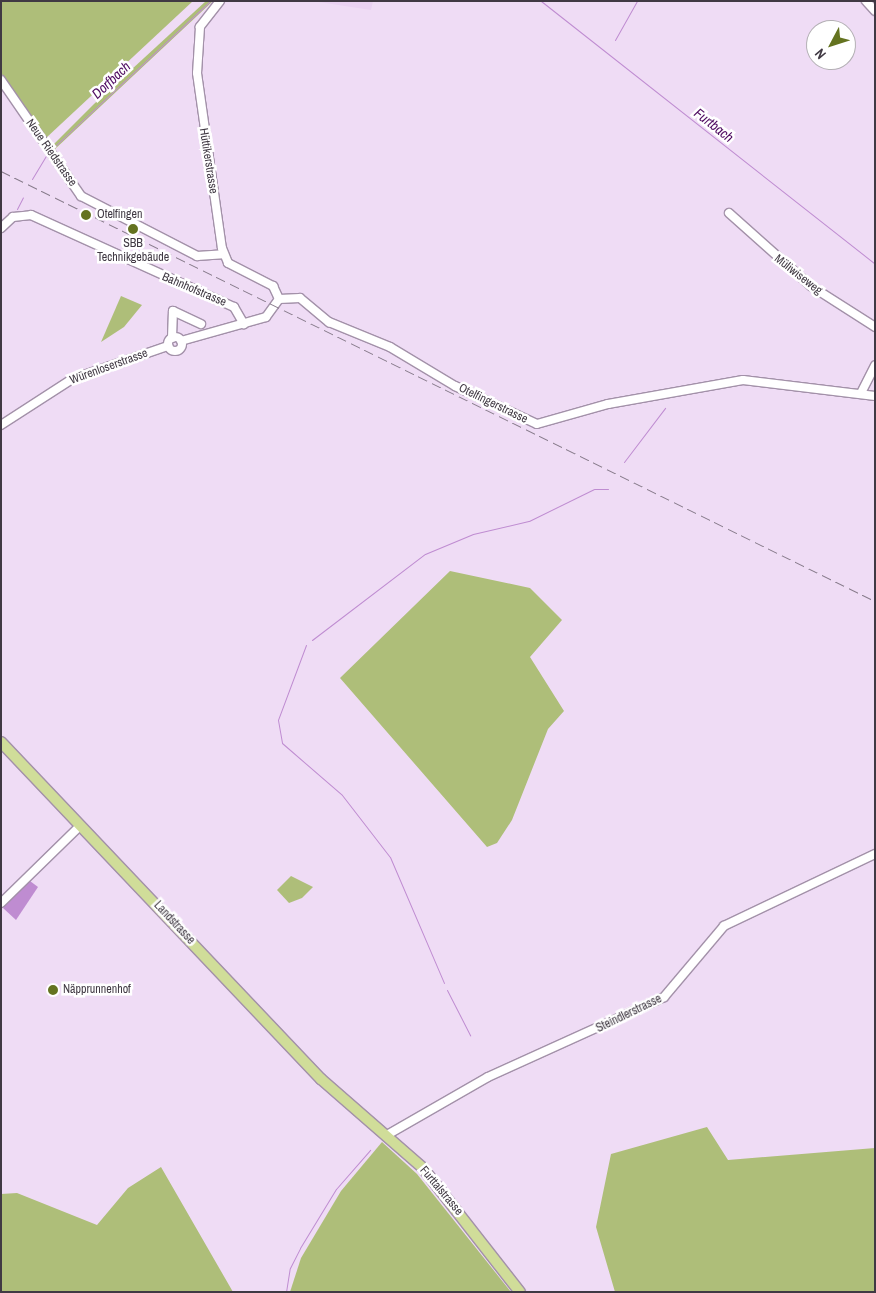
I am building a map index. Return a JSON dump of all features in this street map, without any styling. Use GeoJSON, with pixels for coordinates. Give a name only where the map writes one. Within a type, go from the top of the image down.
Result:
{"type":"FeatureCollection","features":[{"type":"Feature","properties":{"kind":"main road","name":"Landstrasse"},"geometry":{"type":"LineString","coordinates":[[1,742],[347,1103]]}},
{"type":"Feature","properties":{"kind":"main road","name":"Furttalstrasse"},"geometry":{"type":"LineString","coordinates":[[347,1103],[387,1134],[446,1195],[520,1292]]}},
{"type":"Feature","properties":{"kind":"street","name":"Hüttikerstrasse"},"geometry":{"type":"LineString","coordinates":[[220,1],[200,27],[197,73],[223,254]]}},
{"type":"Feature","properties":{"kind":"street"},"geometry":{"type":"LineString","coordinates":[[866,1],[875,11]]}},
{"type":"Feature","properties":{"kind":"street","name":"Neue Riedstrasse"},"geometry":{"type":"LineString","coordinates":[[1,80],[53,157],[86,199],[198,256],[223,254]]}},
{"type":"Feature","properties":{"kind":"street","name":"Müliwiseweg"},"geometry":{"type":"LineString","coordinates":[[729,213],[806,282],[875,327]]}},
{"type":"Feature","properties":{"kind":"street","name":"Bahnhofstrasse"},"geometry":{"type":"LineString","coordinates":[[1,228],[13,217],[31,215],[234,307],[244,324]]}},
{"type":"Feature","properties":{"kind":"street"},"geometry":{"type":"LineString","coordinates":[[172,338],[181,341],[266,318],[279,299],[273,286],[236,268],[223,254]]}},
{"type":"Feature","properties":{"kind":"street","name":"Otelfingerstrasse"},"geometry":{"type":"LineString","coordinates":[[279,299],[300,298],[328,322],[390,347],[455,386],[537,424],[608,404],[650,400],[736,380],[875,396]]}},
{"type":"Feature","properties":{"kind":"street"},"geometry":{"type":"LineString","coordinates":[[168,346],[172,338],[173,311],[202,324]]}},
{"type":"Feature","properties":{"kind":"street","name":"Würenloserstrasse"},"geometry":{"type":"LineString","coordinates":[[1,425],[72,379],[168,346],[178,350],[181,341]]}},
{"type":"Feature","properties":{"kind":"street"},"geometry":{"type":"LineString","coordinates":[[861,393],[875,365]]}},
{"type":"Feature","properties":{"kind":"street"},"geometry":{"type":"LineString","coordinates":[[1,903],[80,826]]}},
{"type":"Feature","properties":{"kind":"street","name":"Steindlerstrasse"},"geometry":{"type":"LineString","coordinates":[[387,1134],[488,1077],[664,997],[724,926],[875,854]]}},
{"type":"Feature","properties":{"kind":"shaded area"},"geometry":{"type":"Polygon","coordinates":[[[312,1],[373,1],[371,10],[312,1]]]}},
{"type":"Feature","properties":{"kind":"shaded area"},"geometry":{"type":"Polygon","coordinates":[[[30,881],[38,887],[16,920],[3,908],[30,881]]]}},
{"type":"Feature","properties":{"kind":"green space"},"geometry":{"type":"Polygon","coordinates":[[[1,1],[193,1],[46,138],[1,73],[1,1]]]}},
{"type":"Feature","properties":{"kind":"green space"},"geometry":{"type":"Polygon","coordinates":[[[206,1],[213,1],[54,150],[51,147],[94,104],[206,1]]]}},
{"type":"Feature","properties":{"kind":"green space"},"geometry":{"type":"Polygon","coordinates":[[[121,296],[142,305],[124,327],[101,342],[121,296]]]}},
{"type":"Feature","properties":{"kind":"green space"},"geometry":{"type":"Polygon","coordinates":[[[450,571],[530,588],[562,620],[530,657],[564,711],[548,729],[512,820],[497,843],[487,847],[340,678],[450,571]]]}},
{"type":"Feature","properties":{"kind":"green space"},"geometry":{"type":"Polygon","coordinates":[[[291,876],[313,887],[302,898],[289,903],[277,890],[291,876]]]}},
{"type":"Feature","properties":{"kind":"green space"},"geometry":{"type":"Polygon","coordinates":[[[707,1127],[728,1160],[875,1148],[875,1292],[615,1292],[596,1227],[611,1154],[707,1127]]]}},
{"type":"Feature","properties":{"kind":"green space"},"geometry":{"type":"Polygon","coordinates":[[[382,1142],[417,1174],[511,1292],[290,1292],[301,1258],[341,1191],[382,1142]]]}},
{"type":"Feature","properties":{"kind":"green space"},"geometry":{"type":"Polygon","coordinates":[[[161,1167],[233,1292],[1,1292],[1,1194],[17,1193],[97,1225],[128,1188],[161,1167]]]}},
{"type":"Feature","properties":{"kind":"waterway","name":"Dorfbach"},"geometry":{"type":"LineString","coordinates":[[53,148],[210,1]]}},
{"type":"Feature","properties":{"kind":"waterway","name":"Furtbach"},"geometry":{"type":"LineString","coordinates":[[541,1],[875,264]]}},
{"type":"Feature","properties":{"kind":"waterway"},"geometry":{"type":"LineString","coordinates":[[615,40],[637,1]]}},
{"type":"Feature","properties":{"kind":"waterway","name":"Dorfbach"},"geometry":{"type":"LineString","coordinates":[[32,179],[48,152]]}},
{"type":"Feature","properties":{"kind":"waterway","name":"Dorfbach"},"geometry":{"type":"LineString","coordinates":[[17,209],[23,197]]}},
{"type":"Feature","properties":{"kind":"waterway"},"geometry":{"type":"LineString","coordinates":[[624,462],[665,408]]}},
{"type":"Feature","properties":{"kind":"waterway"},"geometry":{"type":"LineString","coordinates":[[312,640],[425,554],[473,534],[529,521],[594,489],[608,489]]}},
{"type":"Feature","properties":{"kind":"waterway"},"geometry":{"type":"LineString","coordinates":[[306,645],[278,720],[282,743],[342,795],[390,857],[444,983]]}},
{"type":"Feature","properties":{"kind":"waterway"},"geometry":{"type":"LineString","coordinates":[[447,990],[470,1035]]}},
{"type":"Feature","properties":{"kind":"waterway"},"geometry":{"type":"LineString","coordinates":[[286,1292],[290,1268],[300,1248],[336,1189],[370,1150]]}},
{"type":"Feature","properties":{"kind":"railway"},"geometry":{"type":"LineString","coordinates":[[1,171],[875,601]]}},
{"type":"Feature","properties":{"kind":"place","name":"Otelfingen"},"geometry":{"type":"Point","coordinates":[86,215]}},
{"type":"Feature","properties":{"kind":"place","name":"SBB Technikgebäude"},"geometry":{"type":"Point","coordinates":[133,229]}},
{"type":"Feature","properties":{"kind":"place","name":"Näpprunnenhof"},"geometry":{"type":"Point","coordinates":[53,990]}}]}
